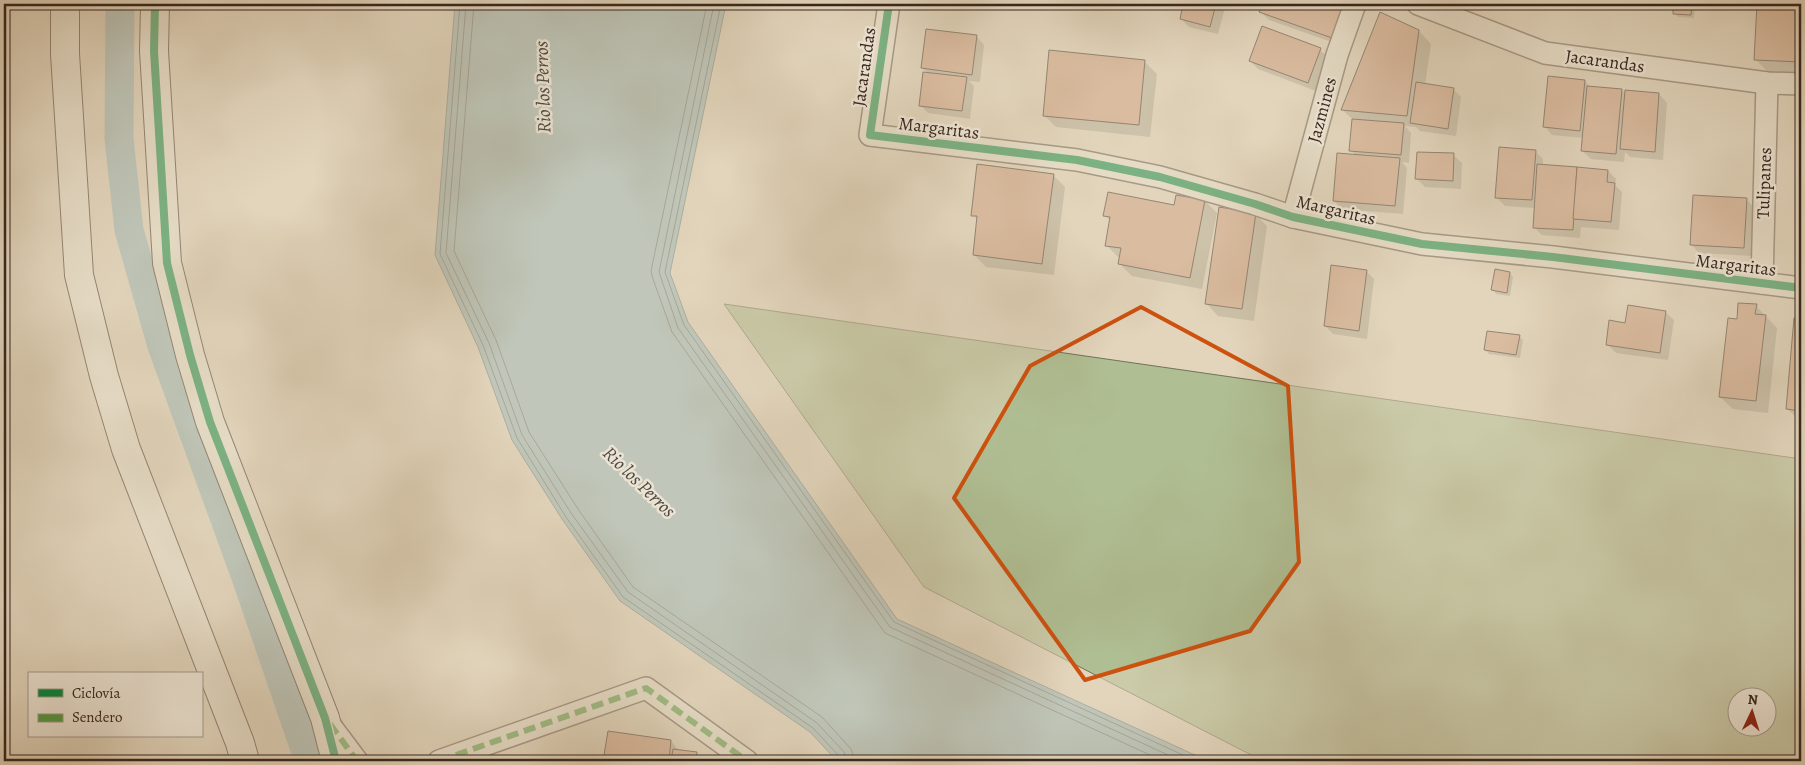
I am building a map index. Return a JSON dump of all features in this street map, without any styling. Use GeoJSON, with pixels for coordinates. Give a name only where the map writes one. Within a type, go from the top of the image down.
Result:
{"type":"FeatureCollection","features":[{"type":"Feature","properties":{"kind":"street"},"geometry":{"type":"LineString","coordinates":[[65,4],[65,54],[79,275],[104,376],[126,449],[242,752]]}},
{"type":"Feature","properties":{"kind":"street"},"geometry":{"type":"LineString","coordinates":[[155,4],[154,51],[167,262],[190,355],[210,422],[325,718],[336,761]]}},
{"type":"Feature","properties":{"kind":"street","name":"Jacarandas"},"geometry":{"type":"LineString","coordinates":[[870,135],[889,4]]}},
{"type":"Feature","properties":{"kind":"street","name":"Jazmines"},"geometry":{"type":"LineString","coordinates":[[1293,217],[1336,55],[1355,4]]}},
{"type":"Feature","properties":{"kind":"street","name":"Jacarandas"},"geometry":{"type":"LineString","coordinates":[[1418,4],[1545,52],[1767,83],[1801,84]]}},
{"type":"Feature","properties":{"kind":"street","name":"Tulipanes"},"geometry":{"type":"LineString","coordinates":[[1762,283],[1767,83]]}},
{"type":"Feature","properties":{"kind":"street","name":"Margaritas"},"geometry":{"type":"LineString","coordinates":[[870,135],[1077,160],[1160,177],[1255,204],[1293,217],[1422,244],[1554,257],[1801,288]]}},
{"type":"Feature","properties":{"kind":"street"},"geometry":{"type":"LineString","coordinates":[[439,761],[646,688],[747,761]]}},
{"type":"Feature","properties":{"kind":"street"},"geometry":{"type":"LineString","coordinates":[[325,718],[357,761]]}},
{"type":"Feature","properties":{"kind":"highlighted area"},"geometry":{"type":"Polygon","coordinates":[[[1141,307],[1288,386],[1299,562],[1250,631],[1085,680],[954,498],[1030,366],[1141,307]]]}},
{"type":"Feature","properties":{"kind":"green space"},"geometry":{"type":"Polygon","coordinates":[[[724,304],[1801,459],[1801,761],[1263,761],[924,587],[724,304]]]}},
{"type":"Feature","properties":{"kind":"water","name":"Rio los Perros"},"geometry":{"type":"Polygon","coordinates":[[[455,4],[726,4],[670,273],[688,322],[897,619],[1208,761],[837,761],[810,732],[620,601],[562,519],[512,440],[478,347],[435,255],[455,4]]]}},
{"type":"Feature","properties":{"kind":"building"},"geometry":{"type":"Polygon","coordinates":[[[1183,4],[1216,4],[1210,27],[1180,19],[1183,4]]]}},
{"type":"Feature","properties":{"kind":"building"},"geometry":{"type":"Polygon","coordinates":[[[1262,4],[1344,4],[1332,38],[1259,12],[1262,4]]]}},
{"type":"Feature","properties":{"kind":"building"},"geometry":{"type":"Polygon","coordinates":[[[1673,4],[1692,4],[1691,15],[1673,14],[1673,4]]]}},
{"type":"Feature","properties":{"kind":"building"},"geometry":{"type":"Polygon","coordinates":[[[1757,4],[1801,4],[1801,62],[1754,60],[1757,4]]]}},
{"type":"Feature","properties":{"kind":"building"},"geometry":{"type":"Polygon","coordinates":[[[1380,12],[1419,30],[1407,116],[1341,110],[1380,12]]]}},
{"type":"Feature","properties":{"kind":"building"},"geometry":{"type":"Polygon","coordinates":[[[1262,26],[1321,48],[1308,83],[1249,61],[1262,26]]]}},
{"type":"Feature","properties":{"kind":"building"},"geometry":{"type":"Polygon","coordinates":[[[926,29],[977,35],[972,75],[921,68],[926,29]]]}},
{"type":"Feature","properties":{"kind":"building"},"geometry":{"type":"Polygon","coordinates":[[[1049,50],[1145,60],[1139,125],[1043,116],[1049,50]]]}},
{"type":"Feature","properties":{"kind":"building"},"geometry":{"type":"Polygon","coordinates":[[[923,72],[967,77],[962,111],[919,106],[923,72]]]}},
{"type":"Feature","properties":{"kind":"building"},"geometry":{"type":"Polygon","coordinates":[[[1548,76],[1585,80],[1580,131],[1543,127],[1548,76]]]}},
{"type":"Feature","properties":{"kind":"building"},"geometry":{"type":"Polygon","coordinates":[[[1416,82],[1454,88],[1448,129],[1410,123],[1416,82]]]}},
{"type":"Feature","properties":{"kind":"building"},"geometry":{"type":"Polygon","coordinates":[[[1587,86],[1622,89],[1616,154],[1581,151],[1587,86]]]}},
{"type":"Feature","properties":{"kind":"building"},"geometry":{"type":"Polygon","coordinates":[[[1625,90],[1659,93],[1655,152],[1620,149],[1625,90]]]}},
{"type":"Feature","properties":{"kind":"building"},"geometry":{"type":"Polygon","coordinates":[[[1352,119],[1404,123],[1401,155],[1349,151],[1352,119]]]}},
{"type":"Feature","properties":{"kind":"building"},"geometry":{"type":"Polygon","coordinates":[[[1499,147],[1536,150],[1532,200],[1495,198],[1499,147]]]}},
{"type":"Feature","properties":{"kind":"building"},"geometry":{"type":"Polygon","coordinates":[[[1417,152],[1454,153],[1453,181],[1415,179],[1417,152]]]}},
{"type":"Feature","properties":{"kind":"building"},"geometry":{"type":"Polygon","coordinates":[[[1337,153],[1400,158],[1395,206],[1333,201],[1337,153]]]}},
{"type":"Feature","properties":{"kind":"building"},"geometry":{"type":"Polygon","coordinates":[[[977,164],[1054,174],[1042,264],[973,255],[977,216],[971,216],[977,164]]]}},
{"type":"Feature","properties":{"kind":"building"},"geometry":{"type":"Polygon","coordinates":[[[1537,164],[1577,167],[1573,230],[1533,228],[1537,164]]]}},
{"type":"Feature","properties":{"kind":"building"},"geometry":{"type":"Polygon","coordinates":[[[1577,167],[1608,170],[1607,182],[1615,183],[1611,222],[1573,219],[1577,167]]]}},
{"type":"Feature","properties":{"kind":"building"},"geometry":{"type":"Polygon","coordinates":[[[1108,192],[1174,205],[1176,195],[1205,200],[1190,278],[1118,264],[1121,248],[1105,246],[1110,217],[1103,216],[1108,192]]]}},
{"type":"Feature","properties":{"kind":"building"},"geometry":{"type":"Polygon","coordinates":[[[1693,195],[1747,198],[1744,248],[1690,245],[1693,195]]]}},
{"type":"Feature","properties":{"kind":"building"},"geometry":{"type":"Polygon","coordinates":[[[1219,207],[1256,213],[1242,309],[1205,304],[1219,207]]]}},
{"type":"Feature","properties":{"kind":"building"},"geometry":{"type":"Polygon","coordinates":[[[1331,265],[1367,270],[1359,331],[1324,326],[1331,265]]]}},
{"type":"Feature","properties":{"kind":"building"},"geometry":{"type":"Polygon","coordinates":[[[1495,269],[1510,272],[1507,293],[1491,290],[1495,269]]]}},
{"type":"Feature","properties":{"kind":"building"},"geometry":{"type":"Polygon","coordinates":[[[1738,303],[1757,304],[1755,314],[1766,315],[1756,401],[1719,397],[1728,318],[1737,319],[1738,303]]]}},
{"type":"Feature","properties":{"kind":"building"},"geometry":{"type":"Polygon","coordinates":[[[1628,305],[1666,311],[1660,353],[1606,345],[1609,320],[1625,323],[1628,305]]]}},
{"type":"Feature","properties":{"kind":"building"},"geometry":{"type":"Polygon","coordinates":[[[1794,318],[1801,319],[1801,411],[1786,409],[1794,318]]]}},
{"type":"Feature","properties":{"kind":"building"},"geometry":{"type":"Polygon","coordinates":[[[1487,331],[1520,335],[1516,355],[1484,350],[1487,331]]]}},
{"type":"Feature","properties":{"kind":"building"},"geometry":{"type":"Polygon","coordinates":[[[608,731],[671,740],[669,761],[603,761],[608,731]]]}},
{"type":"Feature","properties":{"kind":"building"},"geometry":{"type":"Polygon","coordinates":[[[673,749],[697,752],[696,761],[671,761],[673,749]]]}},
{"type":"Feature","properties":{"kind":"building"},"geometry":{"type":"Polygon","coordinates":[[[532,757],[569,761],[532,761],[532,757]]]}},
{"type":"Feature","properties":{"kind":"building"},"geometry":{"type":"Polygon","coordinates":[[[472,759],[521,761],[472,761],[472,759]]]}},
{"type":"Feature","properties":{"kind":"waterway"},"geometry":{"type":"LineString","coordinates":[[120,4],[119,139],[129,230],[162,346],[247,580],[309,761]]}},
{"type":"Feature","properties":{"kind":"marked path"},"geometry":{"type":"LineString","coordinates":[[439,761],[646,688],[747,761]]}},
{"type":"Feature","properties":{"kind":"marked path"},"geometry":{"type":"LineString","coordinates":[[330,724],[357,761]]}},
{"type":"Feature","properties":{"kind":"cycle path"},"geometry":{"type":"LineString","coordinates":[[155,4],[154,51],[167,263],[190,355],[210,422],[325,718],[336,761]]}},
{"type":"Feature","properties":{"kind":"cycle path"},"geometry":{"type":"LineString","coordinates":[[889,4],[870,135],[1077,160],[1160,177],[1255,204],[1293,217],[1422,244],[1553,257],[1801,288]]}}]}
